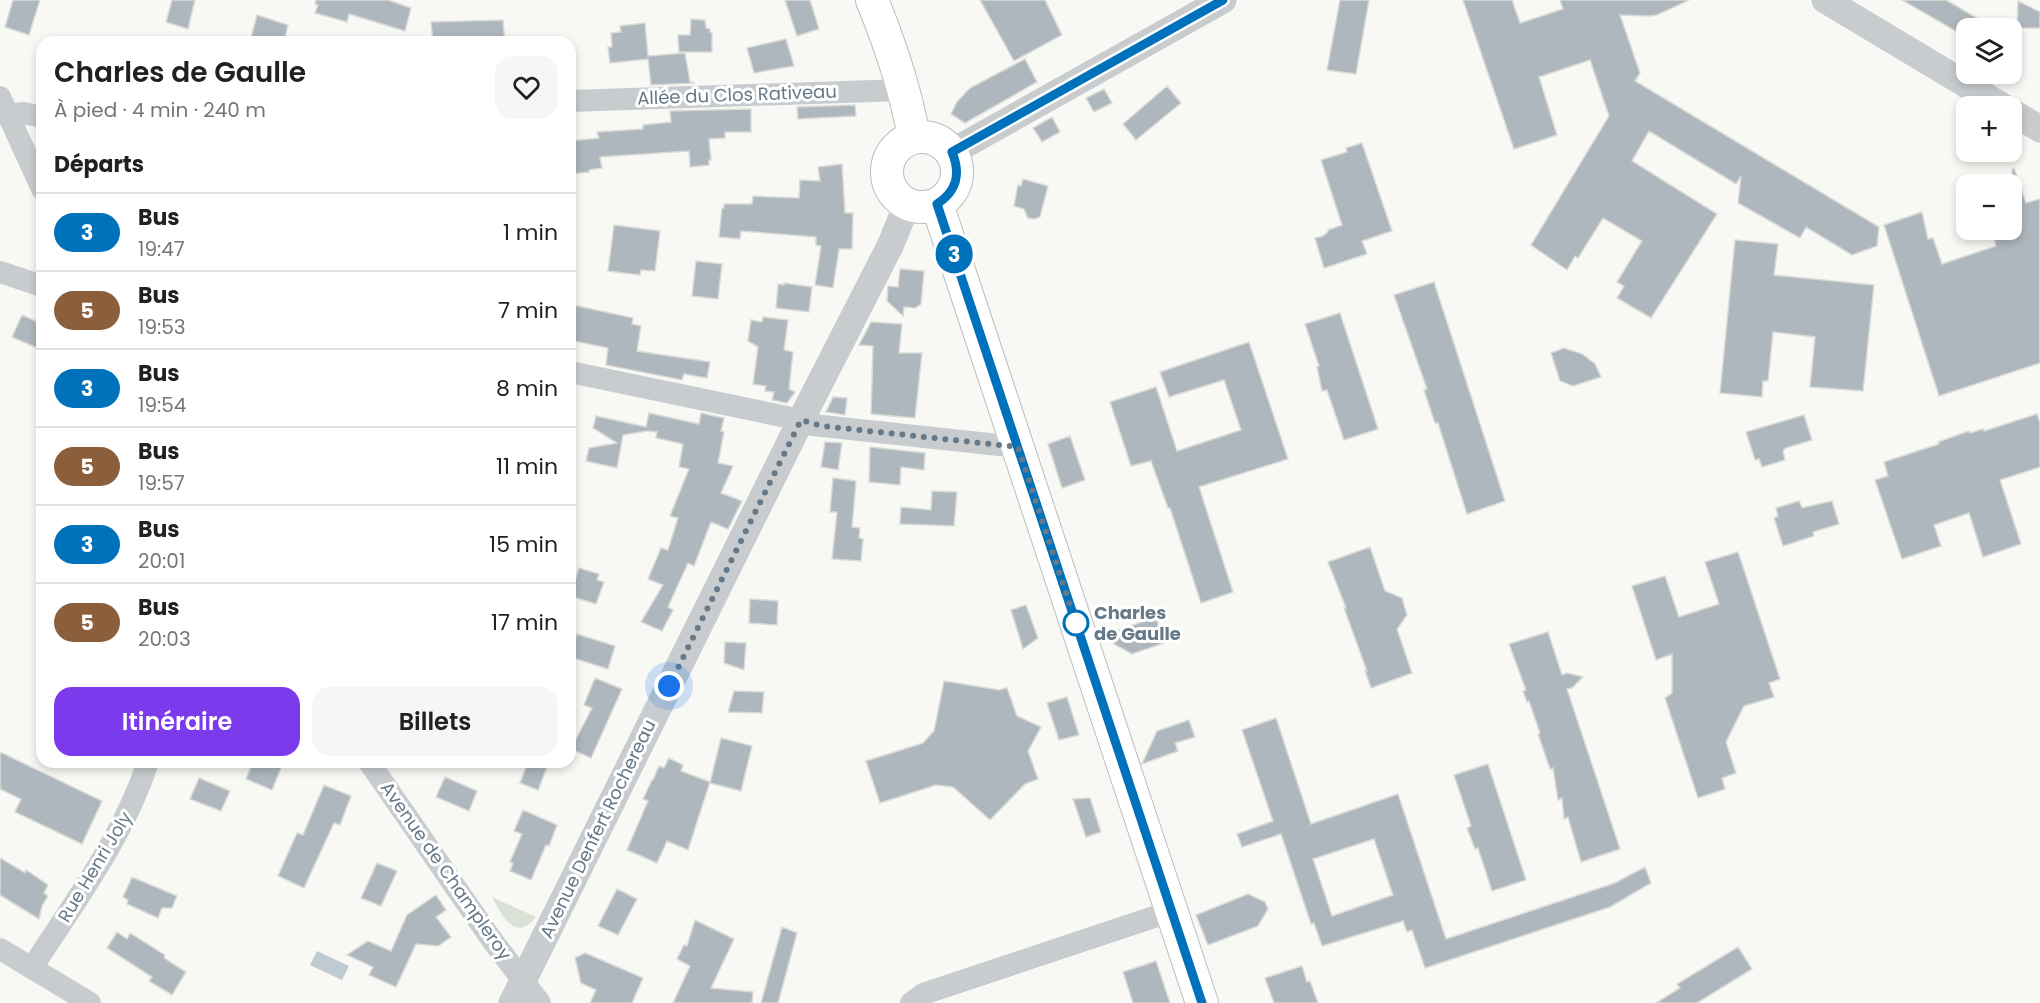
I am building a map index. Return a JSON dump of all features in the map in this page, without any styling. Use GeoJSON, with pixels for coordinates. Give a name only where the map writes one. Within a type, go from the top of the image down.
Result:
{"type":"FeatureCollection","features":[{"type":"Feature","properties":{"kind":"main road"},"geometry":{"type":"LineString","coordinates":[[872,0],[903,90],[914,138]]}},
{"type":"Feature","properties":{"kind":"main road"},"geometry":{"type":"LineString","coordinates":[[914,138],[931,138],[952,152],[957,169],[954,187],[947,197],[922,204],[898,198],[891,189],[887,168],[896,148],[904,142],[914,138]]}},
{"type":"Feature","properties":{"kind":"main road"},"geometry":{"type":"LineString","coordinates":[[922,204],[1018,447],[1202,1003]]}},
{"type":"Feature","properties":{"kind":"street"},"geometry":{"type":"LineString","coordinates":[[952,152],[1223,0]]}},
{"type":"Feature","properties":{"kind":"street"},"geometry":{"type":"LineString","coordinates":[[1825,0],[1985,96]]}},
{"type":"Feature","properties":{"kind":"street","name":"Allée du Clos Rativeau"},"geometry":{"type":"LineString","coordinates":[[576,100],[903,90]]}},
{"type":"Feature","properties":{"kind":"street"},"geometry":{"type":"LineString","coordinates":[[4,106],[36,116]]}},
{"type":"Feature","properties":{"kind":"street"},"geometry":{"type":"LineString","coordinates":[[4,106],[36,176]]}},
{"type":"Feature","properties":{"kind":"street"},"geometry":{"type":"LineString","coordinates":[[2022,118],[2040,129]]}},
{"type":"Feature","properties":{"kind":"street","name":"Avenue Denfert Rochereau"},"geometry":{"type":"LineString","coordinates":[[518,992],[801,420],[891,244],[922,204]]}},
{"type":"Feature","properties":{"kind":"street"},"geometry":{"type":"LineString","coordinates":[[0,272],[36,284]]}},
{"type":"Feature","properties":{"kind":"street"},"geometry":{"type":"LineString","coordinates":[[576,373],[822,426],[1018,447]]}},
{"type":"Feature","properties":{"kind":"street","name":"Rue Henri Joly"},"geometry":{"type":"LineString","coordinates":[[32,968],[106,855],[134,800],[146,768]]}},
{"type":"Feature","properties":{"kind":"street","name":"Avenue de Champleroy"},"geometry":{"type":"LineString","coordinates":[[373,768],[492,940],[518,992],[540,1003]]}},
{"type":"Feature","properties":{"kind":"street"},"geometry":{"type":"LineString","coordinates":[[911,1003],[923,994],[1172,911]]}},
{"type":"Feature","properties":{"kind":"street"},"geometry":{"type":"LineString","coordinates":[[0,949],[90,1003]]}},
{"type":"Feature","properties":{"kind":"shaded area"},"geometry":{"type":"Polygon","coordinates":[[[492,897],[536,917],[522,928],[515,927],[504,918],[492,897]]]}},
{"type":"Feature","properties":{"kind":"shaded area"},"geometry":{"type":"Polygon","coordinates":[[[317,951],[349,966],[342,980],[310,965],[317,951]]]}},
{"type":"Feature","properties":{"kind":"building"},"geometry":{"type":"Polygon","coordinates":[[[13,0],[40,0],[29,35],[5,27],[13,0]]]}},
{"type":"Feature","properties":{"kind":"building"},"geometry":{"type":"Polygon","coordinates":[[[172,0],[195,0],[188,29],[166,22],[172,0]]]}},
{"type":"Feature","properties":{"kind":"building"},"geometry":{"type":"Polygon","coordinates":[[[316,0],[388,0],[411,8],[405,31],[349,14],[347,22],[315,13],[318,5],[315,4],[316,0]]]}},
{"type":"Feature","properties":{"kind":"building"},"geometry":{"type":"Polygon","coordinates":[[[785,0],[810,0],[819,29],[797,36],[785,0]]]}},
{"type":"Feature","properties":{"kind":"building"},"geometry":{"type":"Polygon","coordinates":[[[980,0],[1045,0],[1062,35],[1014,61],[980,0]]]}},
{"type":"Feature","properties":{"kind":"building"},"geometry":{"type":"Polygon","coordinates":[[[1340,0],[1369,0],[1356,74],[1327,70],[1340,0]]]}},
{"type":"Feature","properties":{"kind":"building"},"geometry":{"type":"Polygon","coordinates":[[[1463,0],[1512,0],[1520,23],[1563,9],[1560,0],[1689,0],[1657,15],[1620,15],[1640,73],[1635,81],[1879,227],[1877,246],[1852,255],[1806,227],[1800,238],[1738,203],[1741,176],[1736,184],[1649,131],[1632,161],[1717,214],[1651,318],[1617,298],[1624,286],[1617,282],[1642,241],[1603,218],[1578,258],[1575,256],[1567,270],[1531,245],[1609,116],[1590,60],[1539,77],[1557,135],[1514,149],[1463,0]]]}},
{"type":"Feature","properties":{"kind":"building"},"geometry":{"type":"Polygon","coordinates":[[[1902,0],[1946,0],[1977,18],[1956,18],[1956,31],[1902,0]]]}},
{"type":"Feature","properties":{"kind":"building"},"geometry":{"type":"Polygon","coordinates":[[[2018,1],[2040,12],[2040,28],[2022,28],[2022,18],[2017,18],[2018,1]]]}},
{"type":"Feature","properties":{"kind":"building"},"geometry":{"type":"Polygon","coordinates":[[[257,15],[288,25],[285,36],[252,36],[257,15]]]}},
{"type":"Feature","properties":{"kind":"building"},"geometry":{"type":"Polygon","coordinates":[[[691,19],[705,20],[706,28],[712,33],[712,52],[679,52],[678,35],[690,35],[691,19]]]}},
{"type":"Feature","properties":{"kind":"building"},"geometry":{"type":"Polygon","coordinates":[[[503,20],[504,36],[432,36],[431,22],[503,20]]]}},
{"type":"Feature","properties":{"kind":"building"},"geometry":{"type":"Polygon","coordinates":[[[645,23],[648,56],[685,53],[690,82],[695,83],[651,85],[648,59],[610,63],[608,47],[612,47],[611,33],[621,32],[620,26],[645,23]]]}},
{"type":"Feature","properties":{"kind":"building"},"geometry":{"type":"Polygon","coordinates":[[[786,39],[794,66],[754,73],[747,48],[786,39]]]}},
{"type":"Feature","properties":{"kind":"building"},"geometry":{"type":"Polygon","coordinates":[[[1025,59],[1037,82],[965,123],[951,114],[957,102],[970,88],[1025,59]]]}},
{"type":"Feature","properties":{"kind":"building"},"geometry":{"type":"Polygon","coordinates":[[[1167,86],[1181,103],[1136,140],[1123,124],[1167,86]]]}},
{"type":"Feature","properties":{"kind":"building"},"geometry":{"type":"Polygon","coordinates":[[[1104,89],[1112,103],[1094,112],[1086,98],[1104,89]]]}},
{"type":"Feature","properties":{"kind":"building"},"geometry":{"type":"Polygon","coordinates":[[[855,105],[856,116],[798,119],[797,107],[855,105]]]}},
{"type":"Feature","properties":{"kind":"building"},"geometry":{"type":"Polygon","coordinates":[[[751,109],[751,132],[725,132],[725,138],[709,139],[711,160],[709,160],[709,165],[690,167],[689,151],[600,157],[602,168],[576,173],[576,140],[599,138],[597,132],[643,129],[643,125],[671,122],[670,111],[751,109]]]}},
{"type":"Feature","properties":{"kind":"building"},"geometry":{"type":"Polygon","coordinates":[[[1052,117],[1060,132],[1042,142],[1033,128],[1052,117]]]}},
{"type":"Feature","properties":{"kind":"building"},"geometry":{"type":"Polygon","coordinates":[[[1362,143],[1392,231],[1362,241],[1367,254],[1324,268],[1315,238],[1342,225],[1321,160],[1347,152],[1346,148],[1362,143]]]}},
{"type":"Feature","properties":{"kind":"building"},"geometry":{"type":"Polygon","coordinates":[[[842,164],[845,213],[853,213],[852,249],[839,249],[833,288],[815,285],[821,246],[816,245],[816,237],[741,231],[740,239],[719,237],[724,204],[752,204],[753,196],[799,198],[800,180],[820,181],[818,167],[842,164]]]}},
{"type":"Feature","properties":{"kind":"building"},"geometry":{"type":"Polygon","coordinates":[[[1023,179],[1048,186],[1040,217],[1028,218],[1024,209],[1014,206],[1018,185],[1021,186],[1023,179]]]}},
{"type":"Feature","properties":{"kind":"building"},"geometry":{"type":"Polygon","coordinates":[[[2022,191],[2026,203],[2040,199],[2040,363],[1939,396],[1884,225],[1922,212],[1928,239],[1933,238],[1942,264],[1996,246],[1994,240],[2022,240],[2022,191]]]}},
{"type":"Feature","properties":{"kind":"building"},"geometry":{"type":"Polygon","coordinates":[[[614,225],[660,231],[655,271],[641,270],[640,275],[608,271],[614,225]]]}},
{"type":"Feature","properties":{"kind":"building"},"geometry":{"type":"Polygon","coordinates":[[[1735,240],[1778,244],[1774,275],[1874,285],[1863,391],[1810,387],[1815,337],[1773,332],[1768,381],[1763,381],[1762,397],[1720,393],[1735,240]]]}},
{"type":"Feature","properties":{"kind":"building"},"geometry":{"type":"Polygon","coordinates":[[[696,261],[722,264],[718,299],[692,296],[696,261]]]}},
{"type":"Feature","properties":{"kind":"building"},"geometry":{"type":"Polygon","coordinates":[[[900,269],[924,271],[921,304],[915,308],[904,307],[903,316],[887,301],[888,286],[898,287],[900,269]]]}},
{"type":"Feature","properties":{"kind":"building"},"geometry":{"type":"Polygon","coordinates":[[[1434,282],[1505,501],[1467,514],[1394,295],[1434,282]]]}},
{"type":"Feature","properties":{"kind":"building"},"geometry":{"type":"Polygon","coordinates":[[[784,283],[812,287],[809,312],[776,308],[778,284],[784,285],[784,283]]]}},
{"type":"Feature","properties":{"kind":"building"},"geometry":{"type":"Polygon","coordinates":[[[576,306],[633,318],[632,324],[641,326],[637,351],[710,362],[707,378],[684,374],[682,380],[606,365],[608,348],[576,341],[576,306]]]}},
{"type":"Feature","properties":{"kind":"building"},"geometry":{"type":"Polygon","coordinates":[[[1340,313],[1378,429],[1344,440],[1327,390],[1322,391],[1317,367],[1319,366],[1305,324],[1340,313]]]}},
{"type":"Feature","properties":{"kind":"building"},"geometry":{"type":"Polygon","coordinates":[[[22,315],[36,321],[36,347],[12,337],[22,315]]]}},
{"type":"Feature","properties":{"kind":"building"},"geometry":{"type":"Polygon","coordinates":[[[763,317],[788,320],[784,350],[793,352],[789,389],[795,392],[787,403],[772,400],[774,392],[765,391],[766,386],[753,384],[758,347],[748,341],[751,320],[762,322],[763,317]]]}},
{"type":"Feature","properties":{"kind":"building"},"geometry":{"type":"Polygon","coordinates":[[[871,322],[902,324],[899,353],[922,353],[915,418],[871,414],[873,346],[859,345],[871,322]]]}},
{"type":"Feature","properties":{"kind":"building"},"geometry":{"type":"Polygon","coordinates":[[[1249,342],[1288,459],[1199,487],[1233,592],[1201,603],[1170,508],[1168,508],[1151,461],[1131,466],[1110,402],[1156,387],[1177,451],[1241,430],[1224,380],[1169,397],[1160,372],[1249,342]]]}},
{"type":"Feature","properties":{"kind":"building"},"geometry":{"type":"Polygon","coordinates":[[[1564,348],[1582,354],[1595,364],[1601,377],[1573,386],[1560,381],[1551,353],[1564,348]]]}},
{"type":"Feature","properties":{"kind":"building"},"geometry":{"type":"Polygon","coordinates":[[[833,397],[847,398],[845,415],[826,412],[833,397]]]}},
{"type":"Feature","properties":{"kind":"building"},"geometry":{"type":"Polygon","coordinates":[[[649,413],[699,424],[701,413],[724,418],[721,431],[724,432],[718,463],[733,466],[721,493],[742,501],[728,529],[711,522],[694,566],[688,563],[668,607],[673,610],[662,631],[641,622],[663,585],[648,579],[661,548],[668,550],[678,518],[670,516],[689,469],[679,467],[683,444],[656,438],[657,432],[647,431],[623,435],[617,468],[586,461],[589,448],[617,443],[593,428],[596,416],[646,427],[649,413]]]}},
{"type":"Feature","properties":{"kind":"building"},"geometry":{"type":"Polygon","coordinates":[[[2037,414],[2040,423],[2040,467],[2000,480],[2021,544],[1983,557],[1969,513],[1934,525],[1941,546],[1902,559],[1875,480],[1888,476],[1884,462],[1939,444],[1938,442],[1969,431],[1970,433],[1983,429],[1984,431],[2037,414]]]}},
{"type":"Feature","properties":{"kind":"building"},"geometry":{"type":"Polygon","coordinates":[[[1804,415],[1812,440],[1786,448],[1783,451],[1785,460],[1762,467],[1759,459],[1755,460],[1746,432],[1804,415]]]}},
{"type":"Feature","properties":{"kind":"building"},"geometry":{"type":"Polygon","coordinates":[[[1070,436],[1085,480],[1062,488],[1048,444],[1070,436]]]}},
{"type":"Feature","properties":{"kind":"building"},"geometry":{"type":"Polygon","coordinates":[[[825,442],[842,443],[838,470],[821,467],[825,442]]]}},
{"type":"Feature","properties":{"kind":"building"},"geometry":{"type":"Polygon","coordinates":[[[870,447],[925,453],[924,470],[901,467],[900,485],[869,482],[870,447]]]}},
{"type":"Feature","properties":{"kind":"building"},"geometry":{"type":"Polygon","coordinates":[[[833,478],[856,481],[852,527],[860,528],[859,538],[863,539],[861,561],[832,559],[837,512],[830,512],[833,478]]]}},
{"type":"Feature","properties":{"kind":"building"},"geometry":{"type":"Polygon","coordinates":[[[932,491],[957,492],[954,526],[900,524],[901,507],[931,510],[932,491]]]}},
{"type":"Feature","properties":{"kind":"building"},"geometry":{"type":"Polygon","coordinates":[[[1799,501],[1802,508],[1832,501],[1839,524],[1813,532],[1814,536],[1783,546],[1774,518],[1778,516],[1776,508],[1799,501]]]}},
{"type":"Feature","properties":{"kind":"building"},"geometry":{"type":"Polygon","coordinates":[[[1370,547],[1385,591],[1402,598],[1407,615],[1397,629],[1412,673],[1371,688],[1344,608],[1346,608],[1328,562],[1370,547]]]}},
{"type":"Feature","properties":{"kind":"building"},"geometry":{"type":"Polygon","coordinates":[[[1738,552],[1780,679],[1769,683],[1774,697],[1744,706],[1726,742],[1736,773],[1722,778],[1725,789],[1698,798],[1665,698],[1672,693],[1672,654],[1656,660],[1632,586],[1665,576],[1679,617],[1719,604],[1705,562],[1738,552]]]}},
{"type":"Feature","properties":{"kind":"building"},"geometry":{"type":"Polygon","coordinates":[[[579,568],[599,574],[597,580],[604,582],[596,604],[576,598],[576,577],[579,568]]]}},
{"type":"Feature","properties":{"kind":"building"},"geometry":{"type":"Polygon","coordinates":[[[750,599],[778,601],[777,625],[749,623],[750,599]]]}},
{"type":"Feature","properties":{"kind":"building"},"geometry":{"type":"Polygon","coordinates":[[[1026,605],[1038,638],[1023,649],[1011,610],[1026,605]]]}},
{"type":"Feature","properties":{"kind":"building"},"geometry":{"type":"Polygon","coordinates":[[[1156,617],[1164,643],[1132,654],[1114,644],[1110,633],[1156,617]]]}},
{"type":"Feature","properties":{"kind":"building"},"geometry":{"type":"Polygon","coordinates":[[[1548,632],[1562,675],[1567,673],[1583,677],[1572,688],[1567,689],[1620,849],[1581,862],[1568,817],[1564,819],[1562,798],[1558,800],[1553,768],[1550,769],[1529,701],[1527,702],[1523,691],[1526,690],[1509,644],[1548,632]]]}},
{"type":"Feature","properties":{"kind":"building"},"geometry":{"type":"Polygon","coordinates":[[[577,634],[615,646],[608,669],[576,659],[577,634]]]}},
{"type":"Feature","properties":{"kind":"building"},"geometry":{"type":"Polygon","coordinates":[[[725,642],[746,643],[744,670],[724,663],[725,642]]]}},
{"type":"Feature","properties":{"kind":"building"},"geometry":{"type":"Polygon","coordinates":[[[595,678],[622,689],[591,758],[576,751],[576,739],[592,708],[584,705],[595,678]]]}},
{"type":"Feature","properties":{"kind":"building"},"geometry":{"type":"Polygon","coordinates":[[[944,681],[999,690],[1007,688],[1017,716],[1041,727],[1028,751],[1038,779],[1025,784],[990,820],[953,787],[936,785],[880,803],[866,761],[923,743],[934,731],[944,681]]]}},
{"type":"Feature","properties":{"kind":"building"},"geometry":{"type":"Polygon","coordinates":[[[734,691],[764,692],[762,713],[728,712],[734,691]]]}},
{"type":"Feature","properties":{"kind":"building"},"geometry":{"type":"Polygon","coordinates":[[[1067,697],[1079,735],[1059,740],[1047,703],[1067,697]]]}},
{"type":"Feature","properties":{"kind":"building"},"geometry":{"type":"Polygon","coordinates":[[[1276,718],[1311,824],[1398,794],[1446,939],[1615,883],[1645,867],[1651,883],[1610,907],[1425,968],[1412,930],[1407,932],[1403,921],[1322,946],[1314,923],[1311,924],[1281,834],[1242,847],[1237,834],[1273,821],[1242,730],[1276,718]],[[1374,839],[1313,859],[1332,916],[1393,895],[1374,839]]]}},
{"type":"Feature","properties":{"kind":"building"},"geometry":{"type":"Polygon","coordinates":[[[1189,720],[1195,737],[1175,743],[1178,751],[1142,764],[1157,731],[1189,720]]]}},
{"type":"Feature","properties":{"kind":"building"},"geometry":{"type":"Polygon","coordinates":[[[721,738],[752,746],[741,791],[710,783],[721,738]]]}},
{"type":"Feature","properties":{"kind":"building"},"geometry":{"type":"Polygon","coordinates":[[[0,752],[102,801],[82,844],[15,812],[21,799],[0,789],[0,752]]]}},
{"type":"Feature","properties":{"kind":"building"},"geometry":{"type":"Polygon","coordinates":[[[669,758],[683,765],[681,771],[710,782],[688,850],[667,841],[657,863],[627,850],[648,801],[643,799],[659,766],[664,768],[669,758]]]}},
{"type":"Feature","properties":{"kind":"building"},"geometry":{"type":"Polygon","coordinates":[[[1488,764],[1526,880],[1492,891],[1478,848],[1475,849],[1467,828],[1471,826],[1454,775],[1488,764]]]}},
{"type":"Feature","properties":{"kind":"building"},"geometry":{"type":"Polygon","coordinates":[[[251,768],[281,768],[272,790],[246,779],[251,768]]]}},
{"type":"Feature","properties":{"kind":"building"},"geometry":{"type":"Polygon","coordinates":[[[526,768],[547,768],[538,790],[520,783],[526,768]]]}},
{"type":"Feature","properties":{"kind":"building"},"geometry":{"type":"Polygon","coordinates":[[[445,777],[477,791],[469,811],[436,797],[445,777]]]}},
{"type":"Feature","properties":{"kind":"building"},"geometry":{"type":"Polygon","coordinates":[[[199,778],[230,791],[221,811],[190,799],[199,778]]]}},
{"type":"Feature","properties":{"kind":"building"},"geometry":{"type":"Polygon","coordinates":[[[324,785],[351,796],[340,825],[334,823],[304,888],[278,876],[297,833],[303,835],[324,785]]]}},
{"type":"Feature","properties":{"kind":"building"},"geometry":{"type":"Polygon","coordinates":[[[1090,798],[1101,832],[1086,837],[1073,799],[1090,798]]]}},
{"type":"Feature","properties":{"kind":"building"},"geometry":{"type":"Polygon","coordinates":[[[523,810],[557,825],[531,880],[510,871],[513,863],[510,862],[522,834],[514,831],[523,810]]]}},
{"type":"Feature","properties":{"kind":"building"},"geometry":{"type":"Polygon","coordinates":[[[0,858],[25,873],[26,870],[48,885],[44,893],[48,896],[42,906],[39,919],[0,895],[0,858]]]}},
{"type":"Feature","properties":{"kind":"building"},"geometry":{"type":"Polygon","coordinates":[[[377,863],[397,871],[381,906],[361,898],[377,863]]]}},
{"type":"Feature","properties":{"kind":"building"},"geometry":{"type":"Polygon","coordinates":[[[132,877],[177,896],[172,908],[162,908],[158,918],[127,904],[128,900],[123,897],[132,877]]]}},
{"type":"Feature","properties":{"kind":"building"},"geometry":{"type":"Polygon","coordinates":[[[617,889],[637,899],[618,935],[598,926],[617,889]]]}},
{"type":"Feature","properties":{"kind":"building"},"geometry":{"type":"Polygon","coordinates":[[[1248,894],[1265,902],[1268,909],[1258,926],[1208,945],[1196,915],[1248,894]]]}},
{"type":"Feature","properties":{"kind":"building"},"geometry":{"type":"Polygon","coordinates":[[[436,895],[446,910],[436,917],[451,937],[438,946],[416,944],[396,987],[369,975],[373,967],[347,955],[368,941],[391,951],[407,915],[436,895]]]}},
{"type":"Feature","properties":{"kind":"building"},"geometry":{"type":"Polygon","coordinates":[[[695,920],[734,939],[711,988],[753,992],[752,1003],[673,1003],[690,966],[677,959],[684,945],[687,946],[695,920]]]}},
{"type":"Feature","properties":{"kind":"building"},"geometry":{"type":"Polygon","coordinates":[[[782,927],[797,933],[778,1003],[761,1003],[782,927]]]}},
{"type":"Feature","properties":{"kind":"building"},"geometry":{"type":"Polygon","coordinates":[[[117,932],[127,939],[130,933],[165,955],[164,958],[186,972],[172,995],[149,981],[152,977],[107,948],[117,932]]]}},
{"type":"Feature","properties":{"kind":"building"},"geometry":{"type":"Polygon","coordinates":[[[1738,947],[1752,969],[1697,1003],[1656,1003],[1680,988],[1677,984],[1738,947]]]}},
{"type":"Feature","properties":{"kind":"building"},"geometry":{"type":"Polygon","coordinates":[[[585,953],[643,978],[632,1003],[590,1003],[596,990],[581,983],[575,958],[585,953]]]}},
{"type":"Feature","properties":{"kind":"building"},"geometry":{"type":"Polygon","coordinates":[[[1156,961],[1170,1003],[1133,1003],[1123,972],[1156,961]]]}},
{"type":"Feature","properties":{"kind":"building"},"geometry":{"type":"Polygon","coordinates":[[[1302,966],[1318,1003],[1274,1003],[1265,978],[1302,966]]]}},
{"type":"Feature","properties":{"kind":"bus line","name":"3"},"geometry":{"type":"LineString","coordinates":[[1202,1003],[937,204],[947,197],[958,175],[957,163],[952,152],[1223,0]]}},
{"type":"Feature","properties":{"kind":"place","name":"Charles de Gaulle"},"geometry":{"type":"Point","coordinates":[1076,623]}},
{"type":"Feature","properties":{"kind":"route"},"geometry":{"type":"LineString","coordinates":[[669,686],[801,420],[813,425],[1018,447],[1076,623]]}}]}
